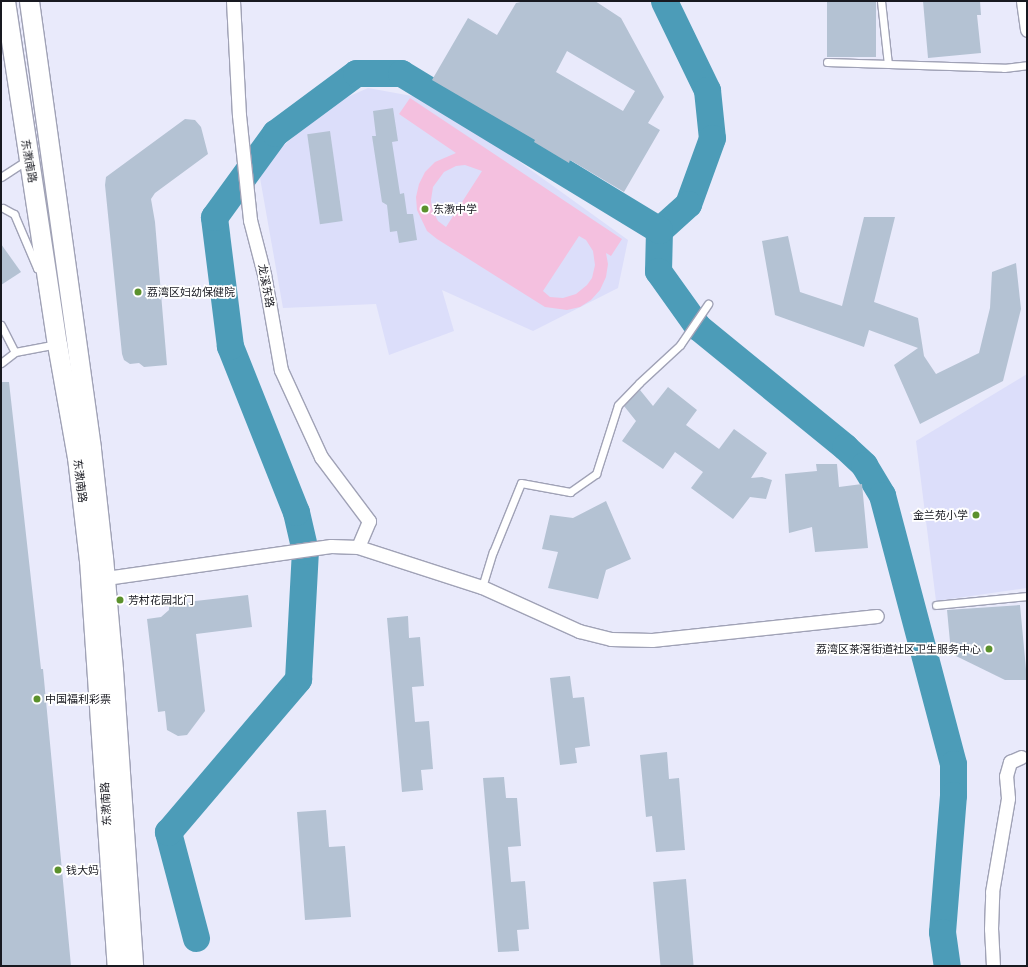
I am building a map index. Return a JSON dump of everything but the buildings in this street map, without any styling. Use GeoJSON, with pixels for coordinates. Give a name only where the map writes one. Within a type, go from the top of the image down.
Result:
{"type":"FeatureCollection","features":[{"type":"Feature","properties":{"kind":"street","name":"东漖南路"},"geometry":{"type":"LineString","coordinates":[[6,1],[29,158],[47,266],[57,344],[77,457],[89,560],[117,966]]}},
{"type":"Feature","properties":{"kind":"street","name":"东漖南路"},"geometry":{"type":"LineString","coordinates":[[29,1],[91,448],[106,578],[133,966]]}},
{"type":"Feature","properties":{"kind":"street","name":"龙溪东路"},"geometry":{"type":"LineString","coordinates":[[233,1],[238,115],[250,220],[264,274],[281,370],[321,457],[369,521],[358,546]]}},
{"type":"Feature","properties":{"kind":"street"},"geometry":{"type":"LineString","coordinates":[[1023,1],[1027,30]]}},
{"type":"Feature","properties":{"kind":"street"},"geometry":{"type":"LineString","coordinates":[[106,578],[331,546],[358,546],[482,587],[579,630],[611,639],[652,640],[877,616]]}},
{"type":"Feature","properties":{"kind":"street"},"geometry":{"type":"LineString","coordinates":[[993,966],[991,929],[992,892],[1008,798],[1006,776],[1010,762],[1021,757]]}},
{"type":"Feature","properties":{"kind":"lane"},"geometry":{"type":"LineString","coordinates":[[881,1],[888,64]]}},
{"type":"Feature","properties":{"kind":"lane"},"geometry":{"type":"LineString","coordinates":[[827,62],[1004,68],[1027,65]]}},
{"type":"Feature","properties":{"kind":"lane"},"geometry":{"type":"LineString","coordinates":[[1,177],[29,158]]}},
{"type":"Feature","properties":{"kind":"lane"},"geometry":{"type":"LineString","coordinates":[[3,208],[14,214],[37,268],[47,266]]}},
{"type":"Feature","properties":{"kind":"lane"},"geometry":{"type":"LineString","coordinates":[[482,587],[493,552],[521,483],[570,492],[596,474],[618,406],[639,382],[680,345],[708,304]]}},
{"type":"Feature","properties":{"kind":"lane"},"geometry":{"type":"LineString","coordinates":[[1,325],[14,352]]}},
{"type":"Feature","properties":{"kind":"lane"},"geometry":{"type":"LineString","coordinates":[[1,363],[14,352],[57,344]]}},
{"type":"Feature","properties":{"kind":"lane"},"geometry":{"type":"LineString","coordinates":[[936,605],[1027,596]]}},
{"type":"Feature","properties":{"kind":"shaded area","name":"东漖中学"},"geometry":{"type":"Polygon","coordinates":[[[368,88],[434,100],[628,240],[618,288],[533,331],[442,290],[454,331],[389,355],[376,304],[283,308],[260,178],[277,151],[332,104],[368,88]]]}},
{"type":"Feature","properties":{"kind":"shaded area"},"geometry":{"type":"Polygon","coordinates":[[[410,98],[622,239],[611,256],[606,253],[608,264],[606,277],[600,290],[591,300],[580,307],[567,310],[545,307],[437,239],[427,231],[417,210],[416,197],[419,184],[425,172],[435,162],[456,153],[399,114],[410,98]],[[465,165],[456,166],[444,172],[433,187],[431,200],[432,209],[438,221],[446,227],[482,171],[465,165]],[[579,236],[543,291],[550,297],[563,298],[576,294],[587,285],[592,278],[595,265],[593,251],[586,240],[579,236]]]}},
{"type":"Feature","properties":{"kind":"shaded area","name":"金兰苑小学"},"geometry":{"type":"Polygon","coordinates":[[[1027,374],[1027,588],[936,601],[916,441],[1027,374]]]}},
{"type":"Feature","properties":{"kind":"waterway"},"geometry":{"type":"LineString","coordinates":[[664,1],[707,90],[712,138],[688,204],[659,230],[658,271],[698,327],[845,447],[864,465],[882,495],[953,764],[953,795],[942,932],[947,966]]}},
{"type":"Feature","properties":{"kind":"waterway"},"geometry":{"type":"LineString","coordinates":[[196,938],[168,832],[298,679],[305,551],[296,512],[230,346],[214,217],[275,133],[356,73],[401,73],[659,230]]}},
{"type":"Feature","properties":{"kind":"place","name":"东漖中学"},"geometry":{"type":"Point","coordinates":[425,209]}},
{"type":"Feature","properties":{"kind":"place","name":"荔湾区妇幼保健院"},"geometry":{"type":"Point","coordinates":[138,292]}},
{"type":"Feature","properties":{"kind":"place","name":"金兰苑小学"},"geometry":{"type":"Point","coordinates":[976,515]}},
{"type":"Feature","properties":{"kind":"place","name":"芳村花园北门"},"geometry":{"type":"Point","coordinates":[120,600]}},
{"type":"Feature","properties":{"kind":"place","name":"荔湾区茶滘街道社区卫生服务中心"},"geometry":{"type":"Point","coordinates":[989,649]}},
{"type":"Feature","properties":{"kind":"place","name":"中国福利彩票"},"geometry":{"type":"Point","coordinates":[37,699]}},
{"type":"Feature","properties":{"kind":"place","name":"钱大妈"},"geometry":{"type":"Point","coordinates":[58,870]}}]}
